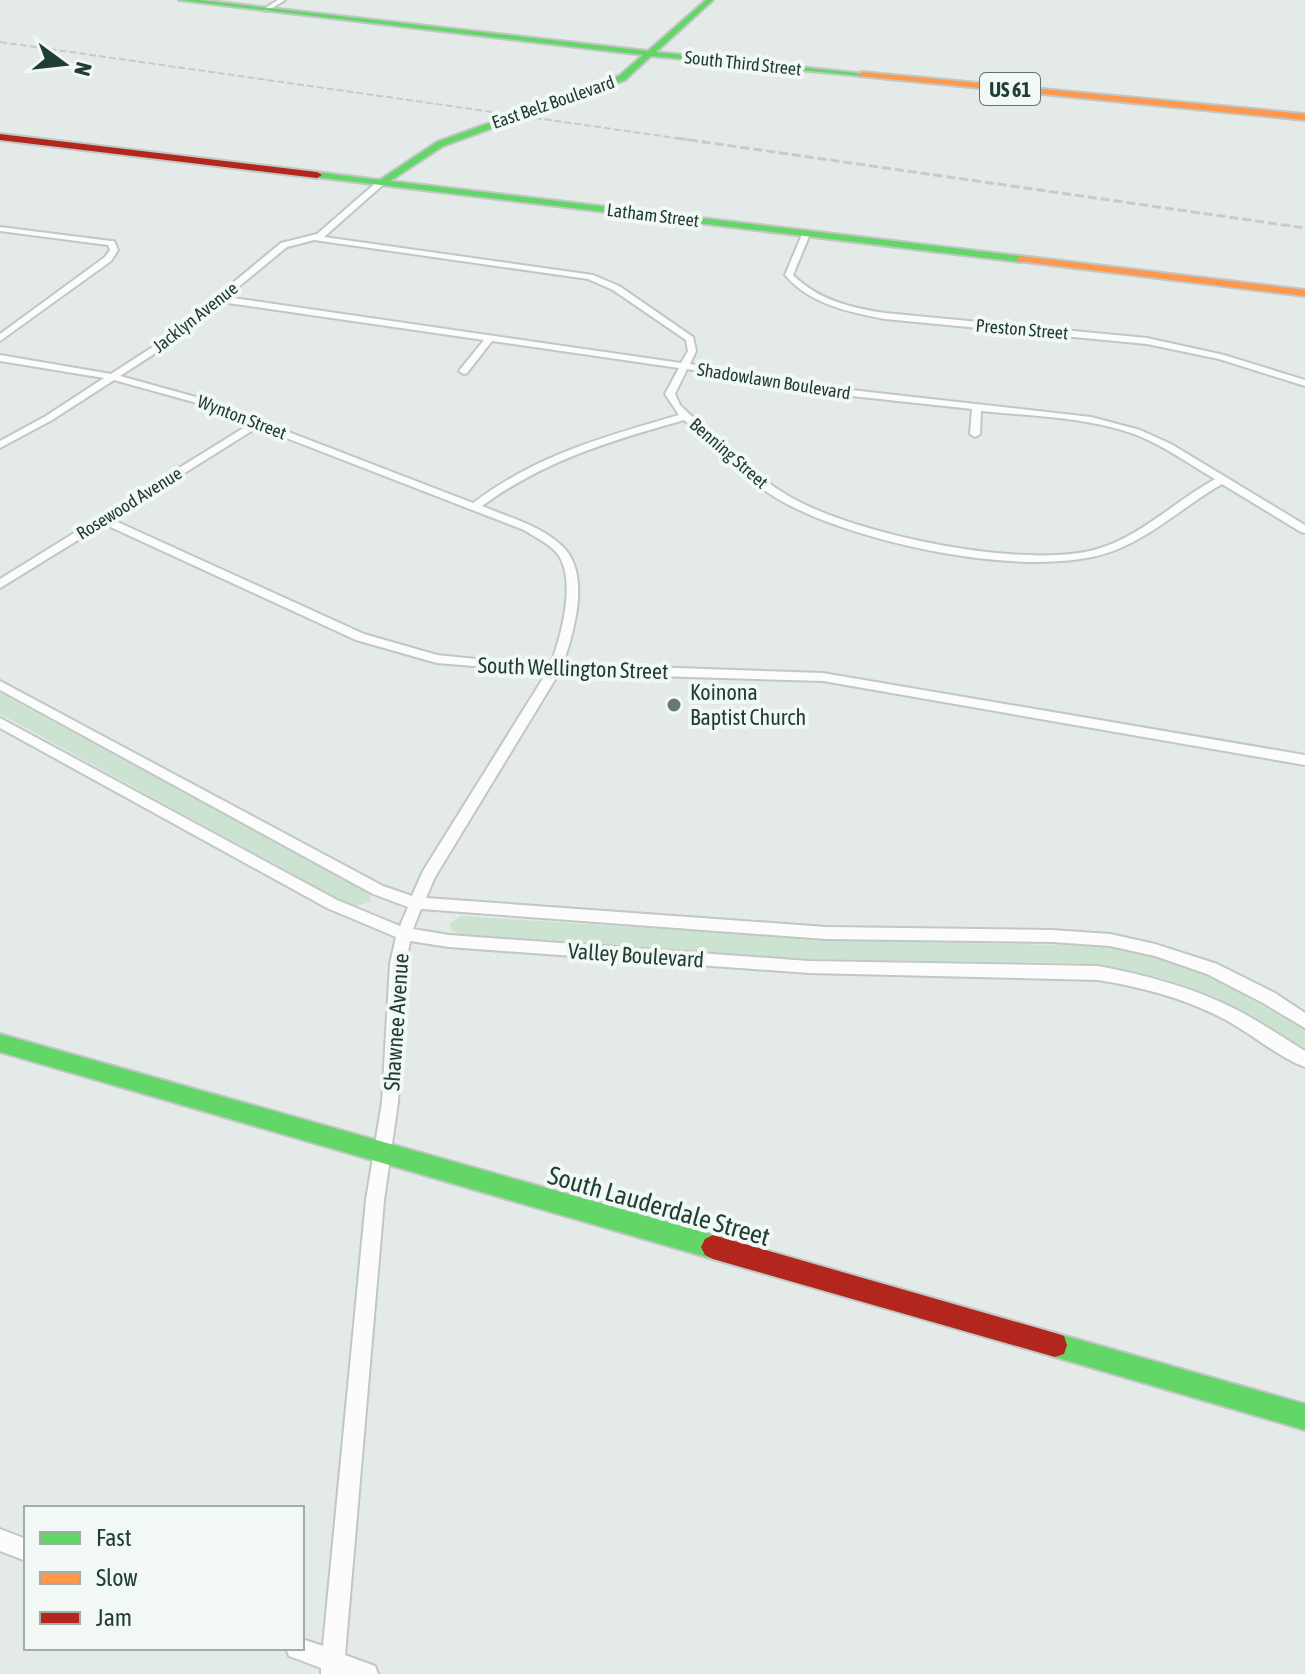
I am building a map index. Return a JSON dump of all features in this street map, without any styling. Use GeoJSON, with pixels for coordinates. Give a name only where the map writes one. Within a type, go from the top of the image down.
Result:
{"type":"FeatureCollection","features":[{"type":"Feature","properties":{"kind":"street","name":"South Third Street"},"geometry":{"type":"LineString","coordinates":[[182,0],[274,5],[653,54],[1305,117]]}},
{"type":"Feature","properties":{"kind":"street","name":"East Belz Boulevard"},"geometry":{"type":"LineString","coordinates":[[381,183],[399,168],[440,144],[607,85],[631,72],[710,0]]}},
{"type":"Feature","properties":{"kind":"street","name":"Latham Street"},"geometry":{"type":"LineString","coordinates":[[0,137],[1305,293]]}},
{"type":"Feature","properties":{"kind":"street","name":"Jacklyn Avenue"},"geometry":{"type":"LineString","coordinates":[[0,445],[174,337],[284,245],[316,238],[381,183]]}},
{"type":"Feature","properties":{"kind":"street"},"geometry":{"type":"LineString","coordinates":[[0,229],[91,239],[111,243],[114,250],[108,259],[0,338]]}},
{"type":"Feature","properties":{"kind":"street","name":"Preston Street"},"geometry":{"type":"LineString","coordinates":[[806,234],[789,275],[805,289],[847,308],[885,316],[1147,341],[1221,357],[1305,383]]}},
{"type":"Feature","properties":{"kind":"street","name":"Benning Street"},"geometry":{"type":"LineString","coordinates":[[316,238],[598,280],[616,288],[686,335],[692,343],[692,351],[670,394],[686,416],[765,485],[814,513],[891,537],[1022,558],[1071,558],[1108,550],[1128,541],[1223,479]]}},
{"type":"Feature","properties":{"kind":"street","name":"Shadowlawn Boulevard"},"geometry":{"type":"LineString","coordinates":[[219,299],[683,366],[833,391],[1072,417],[1123,428],[1167,446],[1305,530]]}},
{"type":"Feature","properties":{"kind":"street"},"geometry":{"type":"LineString","coordinates":[[464,371],[490,338]]}},
{"type":"Feature","properties":{"kind":"street","name":"Wynton Street"},"geometry":{"type":"LineString","coordinates":[[0,358],[113,377],[200,401],[474,507]]}},
{"type":"Feature","properties":{"kind":"street"},"geometry":{"type":"LineString","coordinates":[[975,434],[977,406]]}},
{"type":"Feature","properties":{"kind":"street"},"geometry":{"type":"LineString","coordinates":[[474,507],[520,474],[554,456],[686,416]]}},
{"type":"Feature","properties":{"kind":"street","name":"Rosewood Avenue"},"geometry":{"type":"LineString","coordinates":[[0,584],[258,423]]}},
{"type":"Feature","properties":{"kind":"street","name":"Shawnee Avenue"},"geometry":{"type":"LineString","coordinates":[[333,1668],[381,1152],[390,1102],[398,964],[404,934],[414,903],[428,875],[556,668],[563,647],[572,587],[570,568],[564,555],[551,542],[528,528],[474,507]]}},
{"type":"Feature","properties":{"kind":"street","name":"South Wellington Street"},"geometry":{"type":"LineString","coordinates":[[102,519],[346,631],[390,648],[459,663],[823,677],[1305,760]]}},
{"type":"Feature","properties":{"kind":"street","name":"Valley Boulevard"},"geometry":{"type":"LineString","coordinates":[[0,685],[378,890],[414,903],[826,933],[1052,936],[1110,940],[1155,950],[1212,969],[1269,998],[1305,1021]]}},
{"type":"Feature","properties":{"kind":"street","name":"Valley Boulevard"},"geometry":{"type":"LineString","coordinates":[[0,722],[332,904],[404,934],[464,943],[809,967],[1098,973],[1145,981],[1185,994],[1230,1014],[1305,1060]]}},
{"type":"Feature","properties":{"kind":"street","name":"South Lauderdale Street"},"geometry":{"type":"LineString","coordinates":[[0,1043],[1305,1417]]}},
{"type":"Feature","properties":{"kind":"street"},"geometry":{"type":"LineString","coordinates":[[0,1540],[24,1549]]}},
{"type":"Feature","properties":{"kind":"street"},"geometry":{"type":"LineString","coordinates":[[301,1650],[333,1668],[367,1674]]}},
{"type":"Feature","properties":{"kind":"green space"},"geometry":{"type":"Polygon","coordinates":[[[0,693],[365,890],[370,893],[370,902],[353,907],[0,714],[0,693]]]}},
{"type":"Feature","properties":{"kind":"green space"},"geometry":{"type":"Polygon","coordinates":[[[461,916],[839,940],[1106,946],[1167,960],[1212,977],[1305,1030],[1305,1053],[1250,1017],[1206,995],[1165,979],[1112,967],[1072,963],[799,959],[461,935],[449,924],[461,916]]]}},
{"type":"Feature","properties":{"kind":"railway"},"geometry":{"type":"LineString","coordinates":[[0,42],[687,140]]}},
{"type":"Feature","properties":{"kind":"railway"},"geometry":{"type":"LineString","coordinates":[[676,138],[687,140]]}},
{"type":"Feature","properties":{"kind":"railway"},"geometry":{"type":"LineString","coordinates":[[687,140],[1305,228]]}},
{"type":"Feature","properties":{"kind":"traffic: fast"},"geometry":{"type":"LineString","coordinates":[[182,0],[653,54],[862,74]]}},
{"type":"Feature","properties":{"kind":"traffic: fast"},"geometry":{"type":"LineString","coordinates":[[381,183],[440,144],[622,78],[710,0]]}},
{"type":"Feature","properties":{"kind":"traffic: fast"},"geometry":{"type":"LineString","coordinates":[[317,175],[1021,259]]}},
{"type":"Feature","properties":{"kind":"traffic: fast"},"geometry":{"type":"LineString","coordinates":[[0,1043],[713,1247]]}},
{"type":"Feature","properties":{"kind":"traffic: fast"},"geometry":{"type":"LineString","coordinates":[[1055,1345],[1305,1417]]}},
{"type":"Feature","properties":{"kind":"traffic: slow"},"geometry":{"type":"LineString","coordinates":[[862,74],[1305,117]]}},
{"type":"Feature","properties":{"kind":"traffic: slow"},"geometry":{"type":"LineString","coordinates":[[1021,259],[1305,293]]}},
{"type":"Feature","properties":{"kind":"traffic: jam"},"geometry":{"type":"LineString","coordinates":[[0,137],[317,175]]}},
{"type":"Feature","properties":{"kind":"traffic: jam"},"geometry":{"type":"LineString","coordinates":[[713,1247],[1055,1345]]}},
{"type":"Feature","properties":{"kind":"place","name":"Koinona Baptist Church"},"geometry":{"type":"Point","coordinates":[674,705]}}]}
